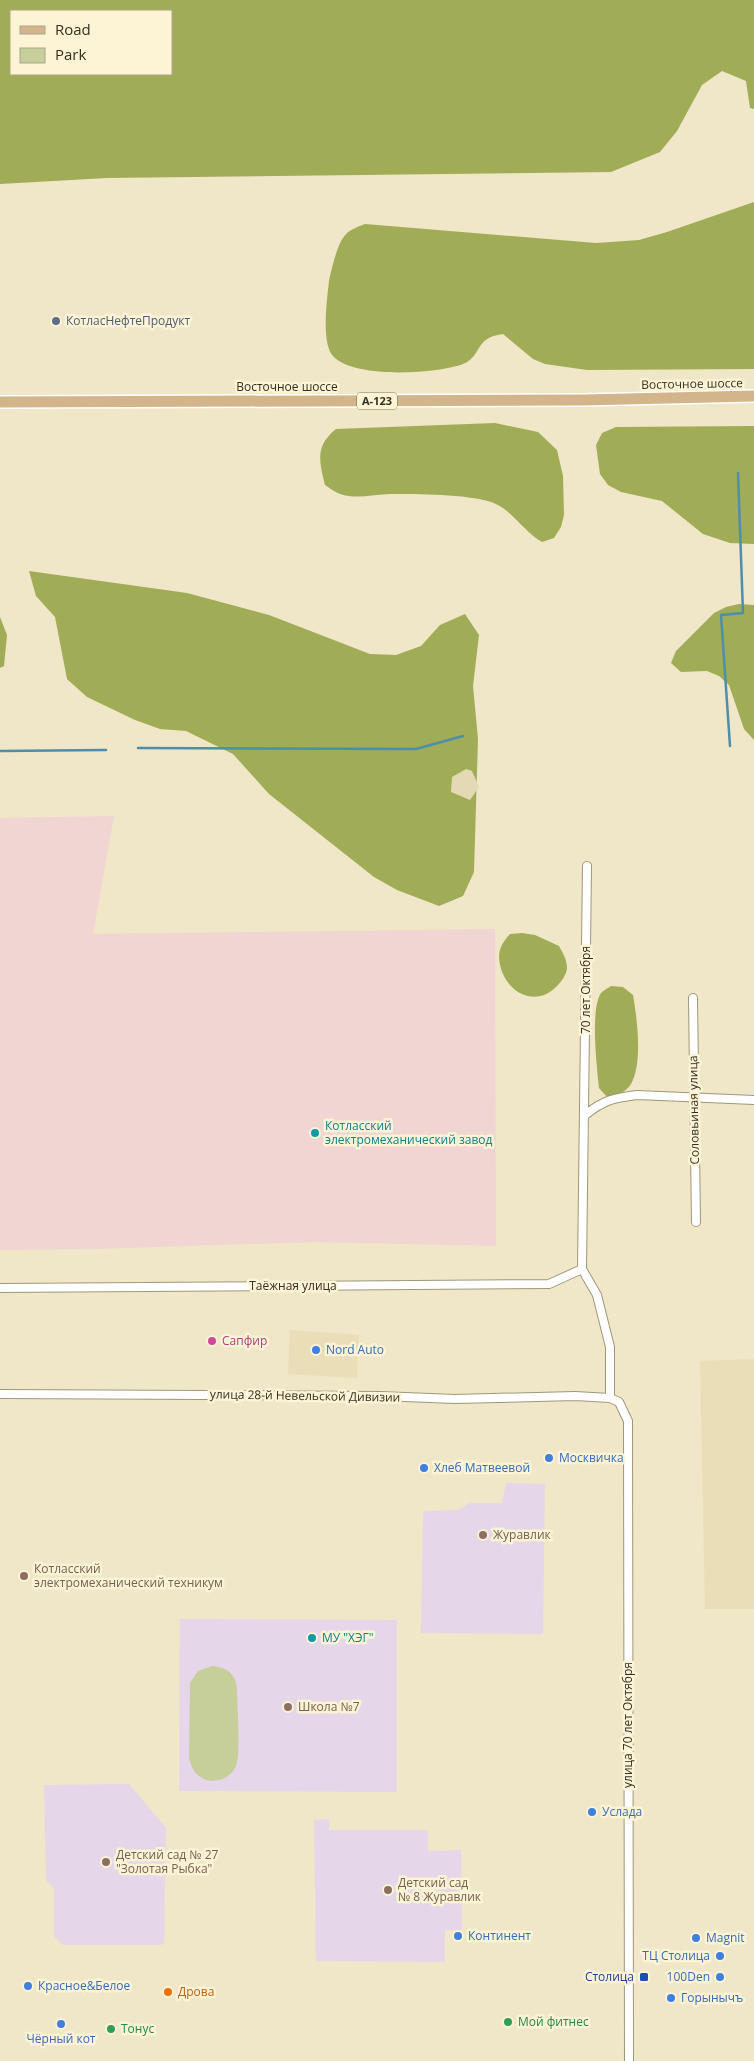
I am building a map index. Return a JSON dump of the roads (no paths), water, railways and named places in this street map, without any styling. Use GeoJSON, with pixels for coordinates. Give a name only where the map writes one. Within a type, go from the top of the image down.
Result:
{"type":"FeatureCollection","features":[{"type":"Feature","properties":{"kind":"main road","name":"Восточное шоссе"},"geometry":{"type":"LineString","coordinates":[[0,402],[583,400],[754,396]]}},
{"type":"Feature","properties":{"kind":"street","name":"70 лет Октября"},"geometry":{"type":"LineString","coordinates":[[582,1269],[586,866]]}},
{"type":"Feature","properties":{"kind":"street","name":"Соловьиная улица"},"geometry":{"type":"LineString","coordinates":[[693,998],[696,1222]]}},
{"type":"Feature","properties":{"kind":"street"},"geometry":{"type":"LineString","coordinates":[[585,1115],[601,1103],[619,1097],[637,1095],[754,1100]]}},
{"type":"Feature","properties":{"kind":"street"},"geometry":{"type":"LineString","coordinates":[[582,1269],[597,1295],[610,1347],[610,1398]]}},
{"type":"Feature","properties":{"kind":"street","name":"Таёжная улица"},"geometry":{"type":"LineString","coordinates":[[0,1288],[549,1284],[582,1269]]}},
{"type":"Feature","properties":{"kind":"street","name":"улица 28-й Невельской Дивизии"},"geometry":{"type":"LineString","coordinates":[[0,1394],[370,1396],[455,1399],[575,1396],[610,1398]]}},
{"type":"Feature","properties":{"kind":"street","name":"улица 70 лет Октября"},"geometry":{"type":"LineString","coordinates":[[610,1398],[619,1402],[628,1421],[629,2061]]}},
{"type":"Feature","properties":{"kind":"waterway"},"geometry":{"type":"LineString","coordinates":[[730,746],[721,615],[743,613],[738,473]]}},
{"type":"Feature","properties":{"kind":"waterway"},"geometry":{"type":"LineString","coordinates":[[138,748],[416,749],[463,736]]}},
{"type":"Feature","properties":{"kind":"waterway"},"geometry":{"type":"LineString","coordinates":[[0,751],[106,750]]}},
{"type":"Feature","properties":{"kind":"place","name":"КотласНефтеПродукт"},"geometry":{"type":"Point","coordinates":[56,321]}},
{"type":"Feature","properties":{"kind":"place","name":"Котласский электромеханический завод"},"geometry":{"type":"Point","coordinates":[315,1133]}},
{"type":"Feature","properties":{"kind":"place","name":"Сапфир"},"geometry":{"type":"Point","coordinates":[212,1341]}},
{"type":"Feature","properties":{"kind":"place","name":"Nord Auto"},"geometry":{"type":"Point","coordinates":[316,1350]}},
{"type":"Feature","properties":{"kind":"place","name":"Москвичка"},"geometry":{"type":"Point","coordinates":[549,1458]}},
{"type":"Feature","properties":{"kind":"place","name":"Хлеб Матвеевой"},"geometry":{"type":"Point","coordinates":[424,1468]}},
{"type":"Feature","properties":{"kind":"place","name":"Журавлик"},"geometry":{"type":"Point","coordinates":[483,1535]}},
{"type":"Feature","properties":{"kind":"place","name":"Котласский электромеханический техникум"},"geometry":{"type":"Point","coordinates":[24,1576]}},
{"type":"Feature","properties":{"kind":"place","name":"МУ \"ХЭГ\""},"geometry":{"type":"Point","coordinates":[312,1638]}},
{"type":"Feature","properties":{"kind":"place","name":"Школа №7"},"geometry":{"type":"Point","coordinates":[288,1707]}},
{"type":"Feature","properties":{"kind":"place","name":"Услада"},"geometry":{"type":"Point","coordinates":[592,1812]}},
{"type":"Feature","properties":{"kind":"place","name":"Детский сад № 27 \"Золотая Рыбка\""},"geometry":{"type":"Point","coordinates":[106,1862]}},
{"type":"Feature","properties":{"kind":"place","name":"Детский сад № 8 Журавлик"},"geometry":{"type":"Point","coordinates":[388,1890]}},
{"type":"Feature","properties":{"kind":"place","name":"Континент"},"geometry":{"type":"Point","coordinates":[458,1936]}},
{"type":"Feature","properties":{"kind":"place","name":"Magnit"},"geometry":{"type":"Point","coordinates":[696,1938]}},
{"type":"Feature","properties":{"kind":"place","name":"ТЦ Столица"},"geometry":{"type":"Point","coordinates":[720,1956]}},
{"type":"Feature","properties":{"kind":"place","name":"Столица"},"geometry":{"type":"Point","coordinates":[644,1977]}},
{"type":"Feature","properties":{"kind":"place","name":"100Den"},"geometry":{"type":"Point","coordinates":[720,1977]}},
{"type":"Feature","properties":{"kind":"place","name":"Красное&Белое"},"geometry":{"type":"Point","coordinates":[28,1986]}},
{"type":"Feature","properties":{"kind":"place","name":"Дрова"},"geometry":{"type":"Point","coordinates":[168,1992]}},
{"type":"Feature","properties":{"kind":"place","name":"Горынычъ"},"geometry":{"type":"Point","coordinates":[671,1998]}},
{"type":"Feature","properties":{"kind":"place","name":"Мой фитнес"},"geometry":{"type":"Point","coordinates":[508,2022]}},
{"type":"Feature","properties":{"kind":"place","name":"Чёрный кот"},"geometry":{"type":"Point","coordinates":[61,2024]}},
{"type":"Feature","properties":{"kind":"place","name":"Тонус"},"geometry":{"type":"Point","coordinates":[111,2029]}}]}
